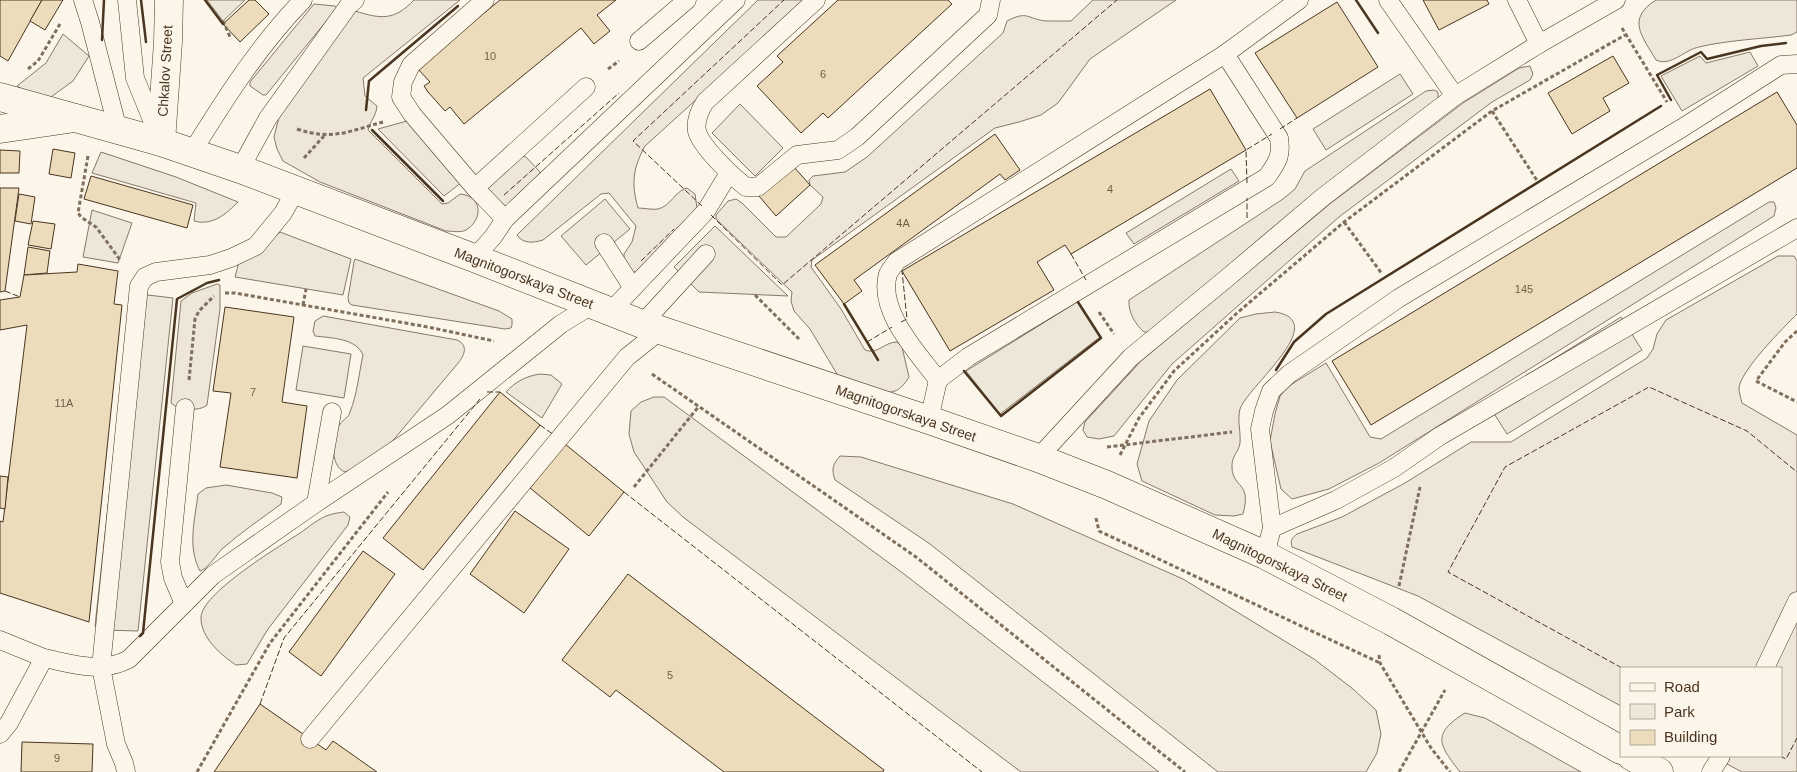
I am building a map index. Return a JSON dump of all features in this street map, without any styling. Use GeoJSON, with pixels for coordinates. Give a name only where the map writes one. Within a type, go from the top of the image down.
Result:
{"type":"FeatureCollection","features":[{"type":"Feature","properties":{"kind":"main road","name":"Chkalov Street"},"geometry":{"type":"LineString","coordinates":[[161,142],[169,0]]}},
{"type":"Feature","properties":{"kind":"main road","name":"Magnitogorskaya Street"},"geometry":{"type":"LineString","coordinates":[[0,97],[192,152],[652,327],[929,420],[1108,485],[1265,554],[1391,621],[1620,749]]}},
{"type":"Feature","properties":{"kind":"main road"},"geometry":{"type":"LineString","coordinates":[[0,129],[75,118]]}},
{"type":"Feature","properties":{"kind":"main road"},"geometry":{"type":"LineString","coordinates":[[1633,757],[1659,772]]}},
{"type":"Feature","properties":{"kind":"lane"},"geometry":{"type":"LineString","coordinates":[[83,0],[118,130]]}},
{"type":"Feature","properties":{"kind":"lane"},"geometry":{"type":"LineString","coordinates":[[127,0],[135,78],[161,142]]}},
{"type":"Feature","properties":{"kind":"lane"},"geometry":{"type":"LineString","coordinates":[[192,152],[232,88],[285,19],[303,0]]}},
{"type":"Feature","properties":{"kind":"lane"},"geometry":{"type":"LineString","coordinates":[[240,169],[268,118],[354,0]]}},
{"type":"Feature","properties":{"kind":"lane"},"geometry":{"type":"LineString","coordinates":[[486,0],[411,65],[402,82],[401,97],[412,114],[474,188],[505,219]]}},
{"type":"Feature","properties":{"kind":"lane"},"geometry":{"type":"LineString","coordinates":[[639,42],[688,0]]}},
{"type":"Feature","properties":{"kind":"lane"},"geometry":{"type":"LineString","coordinates":[[474,258],[493,237],[505,219],[736,0]]}},
{"type":"Feature","properties":{"kind":"lane"},"geometry":{"type":"LineString","coordinates":[[816,0],[705,102],[700,110],[697,132],[702,142],[729,173],[746,188],[758,187],[797,155],[838,150],[857,137],[988,15],[991,0]]}},
{"type":"Feature","properties":{"kind":"lane"},"geometry":{"type":"LineString","coordinates":[[938,380],[897,324],[888,303],[888,273],[897,261],[1225,54],[1299,0]]}},
{"type":"Feature","properties":{"kind":"lane"},"geometry":{"type":"LineString","coordinates":[[1388,0],[1455,96]]}},
{"type":"Feature","properties":{"kind":"lane"},"geometry":{"type":"LineString","coordinates":[[1516,0],[1539,44]]}},
{"type":"Feature","properties":{"kind":"lane"},"geometry":{"type":"LineString","coordinates":[[1038,458],[1131,357],[1323,197],[1455,96],[1539,44],[1613,2]]}},
{"type":"Feature","properties":{"kind":"lane"},"geometry":{"type":"LineString","coordinates":[[929,420],[938,380],[968,357],[1267,178],[1279,160],[1279,138],[1225,54]]}},
{"type":"Feature","properties":{"kind":"lane"},"geometry":{"type":"LineString","coordinates":[[1265,554],[1272,528],[1260,429],[1271,391],[1277,385],[1289,374],[1399,298],[1682,128],[1781,65],[1797,64]]}},
{"type":"Feature","properties":{"kind":"lane"},"geometry":{"type":"LineString","coordinates":[[474,188],[586,86]]}},
{"type":"Feature","properties":{"kind":"lane"},"geometry":{"type":"LineString","coordinates":[[0,640],[44,658],[90,668],[120,664],[130,659],[213,575],[316,503],[448,415],[561,324],[601,308],[633,288],[706,210],[729,173]]}},
{"type":"Feature","properties":{"kind":"lane"},"geometry":{"type":"LineString","coordinates":[[126,772],[116,744],[101,667],[139,286],[144,277],[156,272],[210,265],[231,258],[256,246],[283,213],[296,190]]}},
{"type":"Feature","properties":{"kind":"lane"},"geometry":{"type":"LineString","coordinates":[[1272,528],[1345,496],[1394,468],[1440,436],[1797,228]]}},
{"type":"Feature","properties":{"kind":"lane"},"geometry":{"type":"LineString","coordinates":[[604,243],[633,288]]}},
{"type":"Feature","properties":{"kind":"lane"},"geometry":{"type":"LineString","coordinates":[[310,739],[652,327],[706,254]]}},
{"type":"Feature","properties":{"kind":"lane"},"geometry":{"type":"LineString","coordinates":[[184,604],[173,578],[170,562],[186,408]]}},
{"type":"Feature","properties":{"kind":"lane"},"geometry":{"type":"LineString","coordinates":[[316,503],[332,412]]}},
{"type":"Feature","properties":{"kind":"lane"},"geometry":{"type":"LineString","coordinates":[[1765,667],[1797,601]]}},
{"type":"Feature","properties":{"kind":"lane"},"geometry":{"type":"LineString","coordinates":[[0,734],[10,723],[44,658]]}},
{"type":"Feature","properties":{"kind":"lane"},"geometry":{"type":"LineString","coordinates":[[1711,772],[1720,757]]}},
{"type":"Feature","properties":{"kind":"path"},"geometry":{"type":"LineString","coordinates":[[1613,2],[1625,35],[1682,128]]}},
{"type":"Feature","properties":{"kind":"path"},"geometry":{"type":"LineString","coordinates":[[22,75],[38,61],[61,23]]}},
{"type":"Feature","properties":{"kind":"path"},"geometry":{"type":"LineString","coordinates":[[1125,444],[1138,418],[1174,371],[1237,313],[1344,222],[1492,111],[1625,35]]}},
{"type":"Feature","properties":{"kind":"path"},"geometry":{"type":"LineString","coordinates":[[586,86],[615,64],[639,42]]}},
{"type":"Feature","properties":{"kind":"path"},"geometry":{"type":"LineString","coordinates":[[1492,111],[1553,206]]}},
{"type":"Feature","properties":{"kind":"path"},"geometry":{"type":"LineString","coordinates":[[268,118],[311,134],[324,136],[336,135],[412,114]]}},
{"type":"Feature","properties":{"kind":"path"},"geometry":{"type":"LineString","coordinates":[[85,170],[78,213],[96,227],[139,286]]}},
{"type":"Feature","properties":{"kind":"path"},"geometry":{"type":"LineString","coordinates":[[1344,222],[1399,298]]}},
{"type":"Feature","properties":{"kind":"path"},"geometry":{"type":"LineString","coordinates":[[303,305],[306,289]]}},
{"type":"Feature","properties":{"kind":"path"},"geometry":{"type":"LineString","coordinates":[[1083,289],[1131,357]]}},
{"type":"Feature","properties":{"kind":"path"},"geometry":{"type":"LineString","coordinates":[[186,408],[195,319],[199,311],[212,296],[220,294],[235,293],[428,327],[530,349]]}},
{"type":"Feature","properties":{"kind":"path"},"geometry":{"type":"LineString","coordinates":[[755,295],[803,342]]}},
{"type":"Feature","properties":{"kind":"path"},"geometry":{"type":"LineString","coordinates":[[1797,331],[1785,342],[1756,381],[1797,402]]}},
{"type":"Feature","properties":{"kind":"path"},"geometry":{"type":"LineString","coordinates":[[627,357],[916,557],[1185,772]]}},
{"type":"Feature","properties":{"kind":"path"},"geometry":{"type":"LineString","coordinates":[[634,487],[699,406]]}},
{"type":"Feature","properties":{"kind":"path"},"geometry":{"type":"LineString","coordinates":[[1106,447],[1260,429]]}},
{"type":"Feature","properties":{"kind":"path"},"geometry":{"type":"LineString","coordinates":[[1440,436],[1418,491],[1391,621],[1379,653],[1380,663],[1431,748],[1450,772]]}},
{"type":"Feature","properties":{"kind":"path"},"geometry":{"type":"LineString","coordinates":[[1108,485],[1095,513],[1099,531],[1380,663]]}},
{"type":"Feature","properties":{"kind":"path"},"geometry":{"type":"LineString","coordinates":[[197,772],[270,643],[393,486]]}},
{"type":"Feature","properties":{"kind":"path"},"geometry":{"type":"LineString","coordinates":[[1399,772],[1449,683]]}},
{"type":"Feature","properties":{"kind":"green space"},"geometry":{"type":"Polygon","coordinates":[[[414,0],[460,0],[363,78],[365,96],[377,106],[368,130],[442,204],[448,203],[460,194],[473,199],[478,209],[478,215],[472,226],[464,231],[446,231],[320,182],[283,161],[274,137],[281,109],[355,11],[380,17],[393,15],[407,7],[414,0]]]}},
{"type":"Feature","properties":{"kind":"green space"},"geometry":{"type":"Polygon","coordinates":[[[758,0],[806,0],[645,146],[634,176],[634,191],[638,208],[658,209],[687,188],[695,194],[697,208],[636,272],[631,272],[624,266],[624,254],[632,242],[636,226],[609,193],[601,194],[543,240],[528,242],[519,238],[517,235],[758,0]]]}},
{"type":"Feature","properties":{"kind":"green space"},"geometry":{"type":"Polygon","coordinates":[[[1093,0],[1176,0],[1090,59],[1058,103],[1041,115],[995,128],[812,260],[811,267],[841,309],[865,350],[874,351],[897,342],[902,347],[909,377],[899,389],[889,392],[875,390],[840,379],[810,329],[794,311],[791,301],[792,292],[716,219],[716,215],[728,201],[736,199],[776,237],[786,237],[821,204],[823,197],[810,185],[809,180],[813,176],[845,172],[867,157],[1003,33],[1007,21],[1019,16],[1027,16],[1046,21],[1071,21],[1093,0]]]}},
{"type":"Feature","properties":{"kind":"green space"},"geometry":{"type":"Polygon","coordinates":[[[1656,0],[1797,0],[1797,32],[1791,35],[1733,41],[1699,47],[1672,60],[1662,62],[1656,60],[1646,43],[1639,21],[1641,14],[1656,0]]]}},
{"type":"Feature","properties":{"kind":"green space"},"geometry":{"type":"Polygon","coordinates":[[[314,4],[335,6],[337,8],[266,95],[263,95],[250,86],[250,82],[314,4]]]}},
{"type":"Feature","properties":{"kind":"green space"},"geometry":{"type":"Polygon","coordinates":[[[1530,66],[1533,74],[1530,80],[1492,102],[1339,217],[1172,364],[1114,436],[1099,439],[1087,437],[1083,430],[1085,422],[1141,361],[1331,203],[1463,103],[1519,68],[1530,66]]]}},
{"type":"Feature","properties":{"kind":"green space"},"geometry":{"type":"Polygon","coordinates":[[[1434,90],[1438,92],[1435,104],[1152,332],[1144,332],[1138,325],[1131,313],[1129,300],[1283,199],[1295,189],[1305,171],[1426,91],[1434,90]]]}},
{"type":"Feature","properties":{"kind":"green space"},"geometry":{"type":"Polygon","coordinates":[[[740,104],[783,148],[755,176],[712,133],[740,104]]]}},
{"type":"Feature","properties":{"kind":"green space"},"geometry":{"type":"Polygon","coordinates":[[[101,152],[176,177],[238,202],[219,218],[207,222],[194,221],[196,203],[92,173],[101,152]]]}},
{"type":"Feature","properties":{"kind":"green space"},"geometry":{"type":"Polygon","coordinates":[[[525,156],[540,172],[539,179],[510,206],[503,206],[488,192],[489,185],[520,158],[525,156]]]}},
{"type":"Feature","properties":{"kind":"green space"},"geometry":{"type":"Polygon","coordinates":[[[1231,169],[1239,181],[1134,244],[1126,233],[1231,169]]]}},
{"type":"Feature","properties":{"kind":"green space"},"geometry":{"type":"Polygon","coordinates":[[[1769,202],[1774,202],[1776,208],[1774,216],[1379,463],[1329,489],[1292,499],[1281,489],[1270,441],[1280,396],[1287,387],[1326,363],[1370,437],[1381,439],[1769,202]]]}},
{"type":"Feature","properties":{"kind":"green space"},"geometry":{"type":"Polygon","coordinates":[[[1778,256],[1794,256],[1797,261],[1797,314],[1754,361],[1741,380],[1739,388],[1742,403],[1797,435],[1797,772],[1742,772],[1714,757],[1782,757],[1782,667],[1620,667],[1620,705],[1418,596],[1292,547],[1292,539],[1297,534],[1342,517],[1405,483],[1471,442],[1511,442],[1647,358],[1653,349],[1657,334],[1666,320],[1778,256]]]}},
{"type":"Feature","properties":{"kind":"green space"},"geometry":{"type":"Polygon","coordinates":[[[355,259],[499,311],[512,319],[511,328],[505,329],[352,305],[349,303],[348,298],[355,259]]]}},
{"type":"Feature","properties":{"kind":"green space"},"geometry":{"type":"Polygon","coordinates":[[[217,284],[220,285],[220,309],[207,405],[199,409],[179,407],[171,403],[181,301],[192,293],[217,284]]]}},
{"type":"Feature","properties":{"kind":"green space"},"geometry":{"type":"Polygon","coordinates":[[[1275,312],[1290,318],[1295,328],[1291,341],[1281,356],[1240,409],[1240,443],[1232,468],[1235,479],[1244,491],[1245,504],[1243,514],[1234,516],[1215,515],[1142,481],[1137,464],[1149,421],[1177,380],[1240,318],[1275,312]]]}},
{"type":"Feature","properties":{"kind":"green space"},"geometry":{"type":"Polygon","coordinates":[[[323,316],[457,340],[464,347],[463,356],[459,362],[385,450],[370,461],[345,472],[336,464],[334,457],[335,435],[352,405],[363,355],[360,349],[349,342],[335,338],[315,336],[313,331],[315,321],[323,316]]]}},
{"type":"Feature","properties":{"kind":"green space"},"geometry":{"type":"Polygon","coordinates":[[[540,374],[551,375],[562,384],[542,418],[506,392],[521,380],[540,374]]]}},
{"type":"Feature","properties":{"kind":"green space"},"geometry":{"type":"Polygon","coordinates":[[[654,397],[664,397],[904,574],[1159,772],[1021,772],[683,517],[667,502],[634,452],[629,434],[631,411],[641,402],[654,397]]]}},
{"type":"Feature","properties":{"kind":"green space"},"geometry":{"type":"Polygon","coordinates":[[[840,456],[861,457],[1013,504],[1183,579],[1314,659],[1353,689],[1376,710],[1381,734],[1377,753],[1366,772],[1218,772],[930,544],[835,480],[833,467],[840,456]]]}},
{"type":"Feature","properties":{"kind":"green space"},"geometry":{"type":"Polygon","coordinates":[[[226,485],[272,493],[282,497],[281,504],[229,543],[209,565],[200,571],[196,562],[193,543],[198,494],[206,488],[226,485]]]}},
{"type":"Feature","properties":{"kind":"green space"},"geometry":{"type":"Polygon","coordinates":[[[344,512],[350,517],[348,525],[268,629],[247,664],[236,665],[224,656],[208,639],[202,625],[201,618],[204,608],[213,596],[243,571],[318,520],[331,514],[344,512]]]}},
{"type":"Feature","properties":{"kind":"green space"},"geometry":{"type":"Polygon","coordinates":[[[1465,713],[1485,718],[1581,772],[1460,772],[1443,747],[1442,740],[1447,727],[1465,713]]]}},
{"type":"Feature","properties":{"kind":"shaded area"},"geometry":{"type":"Polygon","coordinates":[[[207,0],[245,0],[223,21],[207,0]]]}},
{"type":"Feature","properties":{"kind":"shaded area"},"geometry":{"type":"Polygon","coordinates":[[[63,34],[89,56],[73,81],[44,102],[17,86],[46,63],[63,34]]]}},
{"type":"Feature","properties":{"kind":"shaded area"},"geometry":{"type":"Polygon","coordinates":[[[1750,52],[1758,66],[1682,111],[1661,76],[1700,56],[1706,63],[1750,52]]]}},
{"type":"Feature","properties":{"kind":"shaded area"},"geometry":{"type":"Polygon","coordinates":[[[1400,74],[1413,94],[1326,150],[1313,129],[1400,74]]]}},
{"type":"Feature","properties":{"kind":"shaded area"},"geometry":{"type":"Polygon","coordinates":[[[407,121],[462,182],[444,196],[378,129],[407,121]]]}},
{"type":"Feature","properties":{"kind":"shaded area"},"geometry":{"type":"Polygon","coordinates":[[[605,199],[630,229],[586,265],[561,236],[605,199]]]}},
{"type":"Feature","properties":{"kind":"shaded area"},"geometry":{"type":"Polygon","coordinates":[[[92,210],[132,223],[118,263],[83,257],[92,210]]]}},
{"type":"Feature","properties":{"kind":"shaded area"},"geometry":{"type":"Polygon","coordinates":[[[715,226],[788,296],[699,292],[674,267],[715,226]]]}},
{"type":"Feature","properties":{"kind":"shaded area"},"geometry":{"type":"Polygon","coordinates":[[[280,232],[351,259],[343,295],[235,277],[239,262],[260,252],[280,232]]]}},
{"type":"Feature","properties":{"kind":"shaded area"},"geometry":{"type":"Polygon","coordinates":[[[131,293],[173,298],[138,631],[103,630],[95,626],[131,293]]]}},
{"type":"Feature","properties":{"kind":"shaded area"},"geometry":{"type":"Polygon","coordinates":[[[1077,302],[1100,337],[1000,414],[966,371],[1077,302]]]}},
{"type":"Feature","properties":{"kind":"shaded area"},"geometry":{"type":"Polygon","coordinates":[[[1621,317],[1642,350],[1507,434],[1486,401],[1621,317]]]}},
{"type":"Feature","properties":{"kind":"shaded area"},"geometry":{"type":"Polygon","coordinates":[[[303,346],[351,354],[344,398],[296,390],[303,346]]]}},
{"type":"Feature","properties":{"kind":"building"},"geometry":{"type":"Polygon","coordinates":[[[0,0],[42,0],[8,61],[0,56],[0,0]]]}},
{"type":"Feature","properties":{"kind":"building"},"geometry":{"type":"Polygon","coordinates":[[[42,0],[63,0],[45,30],[30,21],[42,0]]]}},
{"type":"Feature","properties":{"kind":"building"},"geometry":{"type":"Polygon","coordinates":[[[249,0],[255,0],[269,14],[240,42],[223,24],[249,0]]]}},
{"type":"Feature","properties":{"kind":"building"},"geometry":{"type":"Polygon","coordinates":[[[500,0],[616,0],[597,15],[610,31],[594,44],[581,28],[464,124],[450,107],[445,111],[428,92],[424,86],[430,82],[417,68],[500,0]]]}},
{"type":"Feature","properties":{"kind":"building"},"geometry":{"type":"Polygon","coordinates":[[[838,0],[948,0],[952,4],[828,118],[823,113],[801,133],[757,86],[783,62],[777,56],[838,0]]]}},
{"type":"Feature","properties":{"kind":"building"},"geometry":{"type":"Polygon","coordinates":[[[1423,0],[1487,0],[1489,4],[1439,30],[1423,0]]]}},
{"type":"Feature","properties":{"kind":"building"},"geometry":{"type":"Polygon","coordinates":[[[1337,2],[1378,67],[1297,118],[1255,53],[1337,2]]]}},
{"type":"Feature","properties":{"kind":"building"},"geometry":{"type":"Polygon","coordinates":[[[1613,56],[1629,83],[1603,98],[1610,111],[1572,134],[1548,93],[1613,56]]]}},
{"type":"Feature","properties":{"kind":"building"},"geometry":{"type":"Polygon","coordinates":[[[1210,89],[1246,150],[1071,254],[1065,245],[1037,262],[1054,290],[950,351],[902,271],[1210,89]]]}},
{"type":"Feature","properties":{"kind":"building"},"geometry":{"type":"Polygon","coordinates":[[[1777,92],[1797,125],[1797,168],[1371,425],[1332,361],[1777,92]]]}},
{"type":"Feature","properties":{"kind":"building"},"geometry":{"type":"Polygon","coordinates":[[[995,134],[1020,170],[1005,180],[1000,174],[854,280],[862,291],[844,304],[815,265],[995,134]]]}},
{"type":"Feature","properties":{"kind":"building"},"geometry":{"type":"Polygon","coordinates":[[[53,149],[75,153],[71,178],[49,174],[53,149]]]}},
{"type":"Feature","properties":{"kind":"building"},"geometry":{"type":"Polygon","coordinates":[[[0,150],[20,151],[19,173],[0,173],[0,150]]]}},
{"type":"Feature","properties":{"kind":"building"},"geometry":{"type":"Polygon","coordinates":[[[793,166],[810,185],[776,216],[759,196],[793,166]]]}},
{"type":"Feature","properties":{"kind":"building"},"geometry":{"type":"Polygon","coordinates":[[[91,176],[193,205],[187,228],[84,199],[91,176]]]}},
{"type":"Feature","properties":{"kind":"building"},"geometry":{"type":"Polygon","coordinates":[[[0,188],[19,188],[5,291],[0,292],[0,188]]]}},
{"type":"Feature","properties":{"kind":"building"},"geometry":{"type":"Polygon","coordinates":[[[19,194],[35,197],[31,224],[15,221],[19,194]]]}},
{"type":"Feature","properties":{"kind":"building"},"geometry":{"type":"Polygon","coordinates":[[[33,221],[55,224],[51,249],[28,245],[33,221]]]}},
{"type":"Feature","properties":{"kind":"building"},"geometry":{"type":"Polygon","coordinates":[[[28,247],[50,251],[47,273],[24,275],[28,247]]]}},
{"type":"Feature","properties":{"kind":"building"},"geometry":{"type":"Polygon","coordinates":[[[78,264],[118,271],[114,304],[122,305],[89,622],[0,593],[0,521],[3,522],[27,325],[0,330],[0,300],[20,297],[24,275],[77,272],[78,264]]]}},
{"type":"Feature","properties":{"kind":"building"},"geometry":{"type":"Polygon","coordinates":[[[225,307],[294,317],[282,402],[307,406],[297,478],[220,467],[231,393],[213,391],[225,307]]]}},
{"type":"Feature","properties":{"kind":"building"},"geometry":{"type":"Polygon","coordinates":[[[500,392],[540,425],[423,570],[383,538],[500,392]]]}},
{"type":"Feature","properties":{"kind":"building"},"geometry":{"type":"Polygon","coordinates":[[[565,444],[624,492],[589,536],[530,488],[565,444]]]}},
{"type":"Feature","properties":{"kind":"building"},"geometry":{"type":"Polygon","coordinates":[[[0,476],[8,477],[5,509],[0,508],[0,476]]]}},
{"type":"Feature","properties":{"kind":"building"},"geometry":{"type":"Polygon","coordinates":[[[515,511],[569,549],[524,613],[470,574],[515,511]]]}},
{"type":"Feature","properties":{"kind":"building"},"geometry":{"type":"Polygon","coordinates":[[[363,551],[395,574],[321,676],[289,652],[363,551]]]}},
{"type":"Feature","properties":{"kind":"building"},"geometry":{"type":"Polygon","coordinates":[[[628,574],[884,770],[883,772],[724,772],[616,690],[610,697],[562,660],[628,574]]]}},
{"type":"Feature","properties":{"kind":"building"},"geometry":{"type":"Polygon","coordinates":[[[260,704],[326,750],[333,741],[377,772],[214,772],[260,704]]]}},
{"type":"Feature","properties":{"kind":"building"},"geometry":{"type":"Polygon","coordinates":[[[22,742],[93,744],[92,772],[21,772],[22,742]]]}},
{"type":"Feature","properties":{"kind":"fence"},"geometry":{"type":"LineString","coordinates":[[702,206],[633,141],[784,0]]}},
{"type":"Feature","properties":{"kind":"fence"},"geometry":{"type":"LineString","coordinates":[[711,215],[782,285],[1117,0]]}},
{"type":"Feature","properties":{"kind":"fence"},"geometry":{"type":"LineString","coordinates":[[504,195],[619,93]]}},
{"type":"Feature","properties":{"kind":"fence"},"geometry":{"type":"LineString","coordinates":[[1280,129],[1297,118]]}},
{"type":"Feature","properties":{"kind":"fence"},"geometry":{"type":"LineString","coordinates":[[1247,183],[1246,150],[1272,134]]}},
{"type":"Feature","properties":{"kind":"fence"},"geometry":{"type":"LineString","coordinates":[[1247,198],[1247,218]]}},
{"type":"Feature","properties":{"kind":"fence"},"geometry":{"type":"LineString","coordinates":[[641,261],[674,229]]}},
{"type":"Feature","properties":{"kind":"fence"},"geometry":{"type":"LineString","coordinates":[[1071,254],[1086,280]]}},
{"type":"Feature","properties":{"kind":"fence"},"geometry":{"type":"LineString","coordinates":[[901,322],[907,319],[902,271]]}},
{"type":"Feature","properties":{"kind":"fence"},"geometry":{"type":"LineString","coordinates":[[5,291],[20,297]]}},
{"type":"Feature","properties":{"kind":"fence"},"geometry":{"type":"LineString","coordinates":[[867,342],[892,327]]}},
{"type":"Feature","properties":{"kind":"fence"},"geometry":{"type":"LineString","coordinates":[[1620,667],[1448,572],[1505,467],[1649,387],[1747,431],[1797,472]]}},
{"type":"Feature","properties":{"kind":"fence"},"geometry":{"type":"LineString","coordinates":[[487,392],[500,392]]}},
{"type":"Feature","properties":{"kind":"fence"},"geometry":{"type":"LineString","coordinates":[[260,704],[284,638],[480,399]]}},
{"type":"Feature","properties":{"kind":"fence"},"geometry":{"type":"LineString","coordinates":[[540,425],[554,435]]}},
{"type":"Feature","properties":{"kind":"fence"},"geometry":{"type":"LineString","coordinates":[[624,492],[982,772]]}},
{"type":"Feature","properties":{"kind":"fence"},"geometry":{"type":"LineString","coordinates":[[1782,757],[1786,759],[1797,738]]}},
{"type":"Feature","properties":{"kind":"wall"},"geometry":{"type":"LineString","coordinates":[[102,40],[104,0]]}},
{"type":"Feature","properties":{"kind":"wall"},"geometry":{"type":"LineString","coordinates":[[141,0],[146,42]]}},
{"type":"Feature","properties":{"kind":"wall"},"geometry":{"type":"LineString","coordinates":[[205,0],[223,24]]}},
{"type":"Feature","properties":{"kind":"wall"},"geometry":{"type":"LineString","coordinates":[[1356,0],[1378,33]]}},
{"type":"Feature","properties":{"kind":"wall"},"geometry":{"type":"LineString","coordinates":[[366,110],[369,81],[458,6]]}},
{"type":"Feature","properties":{"kind":"wall"},"geometry":{"type":"LineString","coordinates":[[1671,100],[1657,75],[1701,52],[1707,59],[1761,46],[1786,43]]}},
{"type":"Feature","properties":{"kind":"wall"},"geometry":{"type":"LineString","coordinates":[[1276,370],[1294,342],[1326,314],[1661,106]]}},
{"type":"Feature","properties":{"kind":"wall"},"geometry":{"type":"LineString","coordinates":[[372,130],[443,201]]}},
{"type":"Feature","properties":{"kind":"wall"},"geometry":{"type":"LineString","coordinates":[[140,636],[143,633],[177,299],[207,283],[219,280]]}},
{"type":"Feature","properties":{"kind":"wall"},"geometry":{"type":"LineString","coordinates":[[964,371],[1001,416],[1101,338],[1078,302]]}},
{"type":"Feature","properties":{"kind":"wall"},"geometry":{"type":"LineString","coordinates":[[844,304],[878,360]]}}]}
